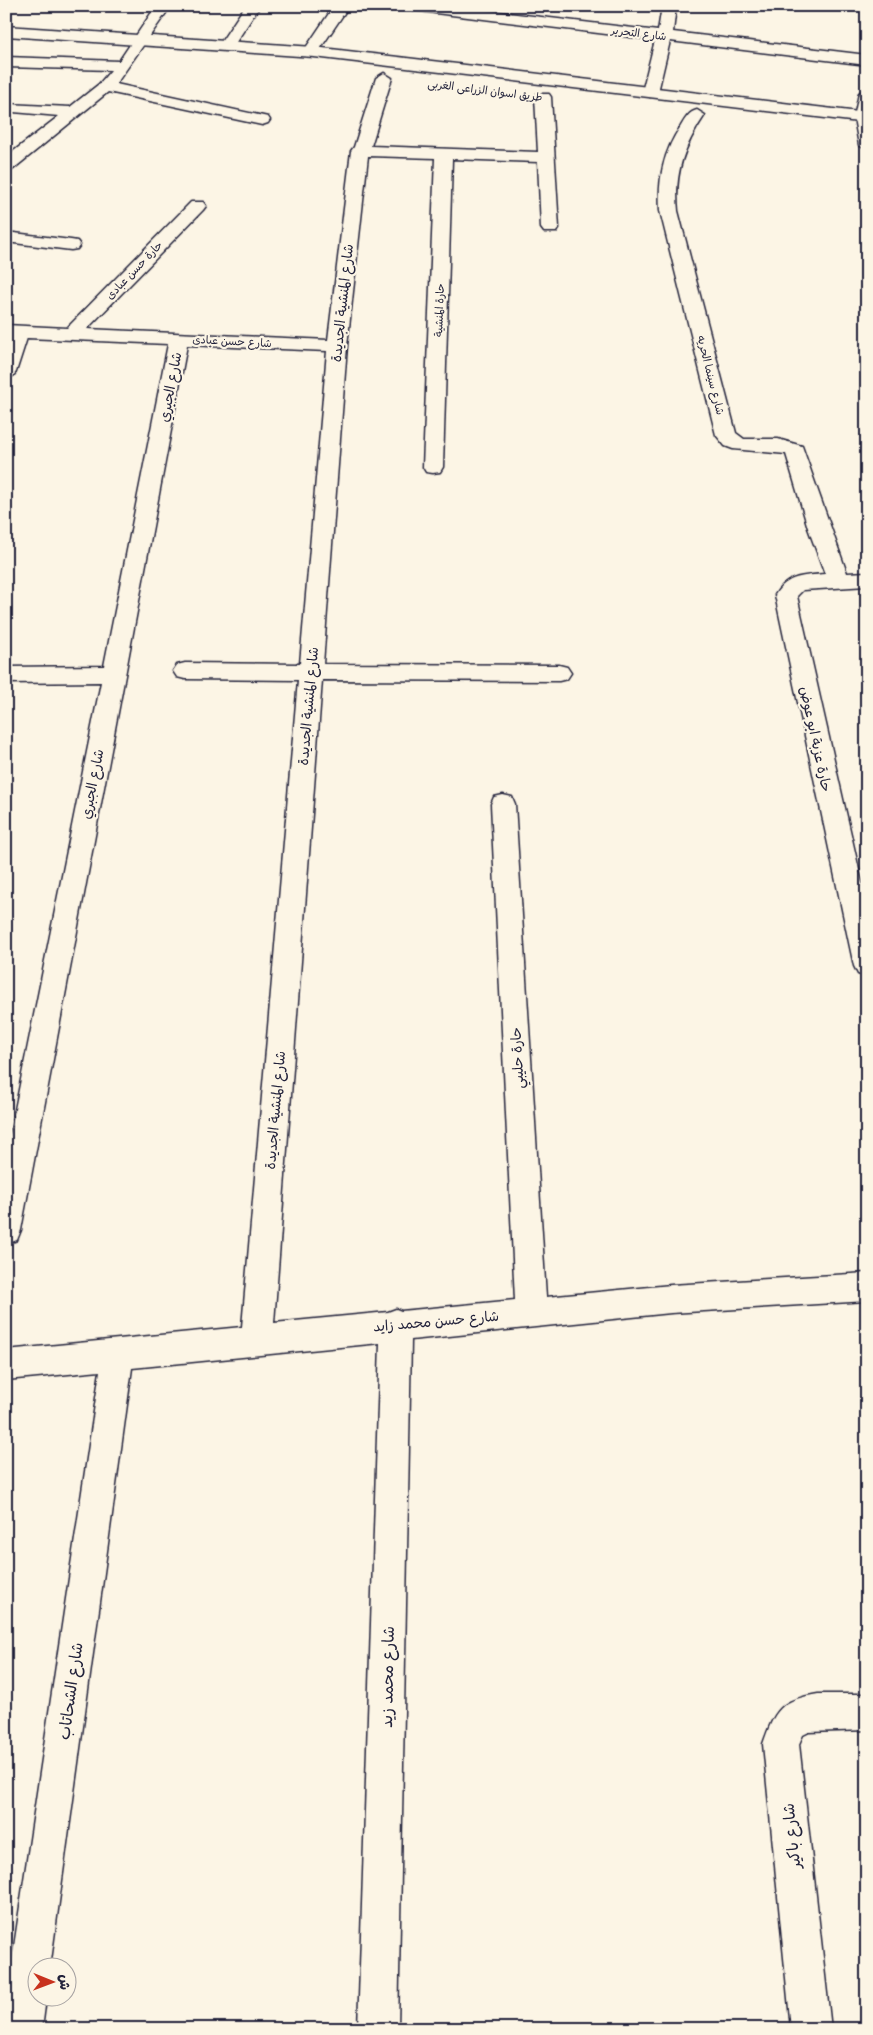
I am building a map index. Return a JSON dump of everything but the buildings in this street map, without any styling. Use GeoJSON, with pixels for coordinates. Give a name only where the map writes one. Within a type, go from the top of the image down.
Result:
{"type":"FeatureCollection","features":[{"type":"Feature","properties":{"kind":"street"},"geometry":{"type":"LineString","coordinates":[[6,166],[105,87],[123,66],[164,6]]}},
{"type":"Feature","properties":{"kind":"street"},"geometry":{"type":"LineString","coordinates":[[227,45],[253,6]]}},
{"type":"Feature","properties":{"kind":"street"},"geometry":{"type":"LineString","coordinates":[[310,52],[342,6]]}},
{"type":"Feature","properties":{"kind":"street","name":"شارع التحرير"},"geometry":{"type":"LineString","coordinates":[[411,6],[867,60]]}},
{"type":"Feature","properties":{"kind":"street"},"geometry":{"type":"LineString","coordinates":[[559,24],[562,6]]}},
{"type":"Feature","properties":{"kind":"street"},"geometry":{"type":"LineString","coordinates":[[650,92],[664,36],[669,6]]}},
{"type":"Feature","properties":{"kind":"street","name":"طريق اسوان الزراعى الغربى"},"geometry":{"type":"LineString","coordinates":[[6,31],[139,43],[278,65]]}},
{"type":"Feature","properties":{"kind":"street","name":"طريق اسوان الزراعى الغربى"},"geometry":{"type":"LineString","coordinates":[[139,43],[227,45],[310,52],[864,118]]}},
{"type":"Feature","properties":{"kind":"street"},"geometry":{"type":"LineString","coordinates":[[6,62],[123,66]]}},
{"type":"Feature","properties":{"kind":"street","name":"شارع المنشية الجديدة"},"geometry":{"type":"LineString","coordinates":[[257,1339],[337,346],[359,151],[383,78]]}},
{"type":"Feature","properties":{"kind":"street"},"geometry":{"type":"LineString","coordinates":[[105,87],[262,120]]}},
{"type":"Feature","properties":{"kind":"street"},"geometry":{"type":"LineString","coordinates":[[863,138],[867,93]]}},
{"type":"Feature","properties":{"kind":"street","name":"طريق اسوان الزراعى الغربى"},"geometry":{"type":"LineString","coordinates":[[524,95],[562,99]]}},
{"type":"Feature","properties":{"kind":"street"},"geometry":{"type":"LineString","coordinates":[[543,97],[550,228]]}},
{"type":"Feature","properties":{"kind":"street"},"geometry":{"type":"LineString","coordinates":[[13,107],[76,112]]}},
{"type":"Feature","properties":{"kind":"street"},"geometry":{"type":"LineString","coordinates":[[677,113],[716,118]]}},
{"type":"Feature","properties":{"kind":"street","name":"شارع سينما الحريه"},"geometry":{"type":"LineString","coordinates":[[696,115],[677,144],[671,160],[667,194],[669,211],[726,435],[729,439],[740,445],[783,445],[795,450],[819,528],[839,581]]}},
{"type":"Feature","properties":{"kind":"street"},"geometry":{"type":"LineString","coordinates":[[359,151],[547,157]]}},
{"type":"Feature","properties":{"kind":"street","name":"حارة المنشية"},"geometry":{"type":"LineString","coordinates":[[433,467],[444,154]]}},
{"type":"Feature","properties":{"kind":"street","name":"حارة حسن عبادى"},"geometry":{"type":"LineString","coordinates":[[72,334],[197,206]]}},
{"type":"Feature","properties":{"kind":"street"},"geometry":{"type":"LineString","coordinates":[[6,237],[71,245]]}},
{"type":"Feature","properties":{"kind":"street"},"geometry":{"type":"LineString","coordinates":[[6,372],[12,332]]}},
{"type":"Feature","properties":{"kind":"street","name":"شارع حسن عبادى"},"geometry":{"type":"LineString","coordinates":[[12,332],[337,346]]}},
{"type":"Feature","properties":{"kind":"street","name":"شارع الجبري"},"geometry":{"type":"LineString","coordinates":[[6,1230],[179,339]]}},
{"type":"Feature","properties":{"kind":"street","name":"حارة عزبة ابو عوض"},"geometry":{"type":"LineString","coordinates":[[867,579],[795,585],[786,595],[867,966]]}},
{"type":"Feature","properties":{"kind":"street"},"geometry":{"type":"LineString","coordinates":[[185,671],[559,673]]}},
{"type":"Feature","properties":{"kind":"street"},"geometry":{"type":"LineString","coordinates":[[6,675],[113,674]]}},
{"type":"Feature","properties":{"kind":"street","name":"حارة حليبي"},"geometry":{"type":"LineString","coordinates":[[503,804],[531,1312]]}},
{"type":"Feature","properties":{"kind":"street","name":"شارع حسن محمد زايد"},"geometry":{"type":"LineString","coordinates":[[6,1365],[396,1324],[671,1299],[867,1287]]}},
{"type":"Feature","properties":{"kind":"street","name":"شارع محمد زيد"},"geometry":{"type":"LineString","coordinates":[[378,2029],[396,1324]]}},
{"type":"Feature","properties":{"kind":"street","name":"شارع الشحاتاب"},"geometry":{"type":"LineString","coordinates":[[22,2029],[118,1353]]}},
{"type":"Feature","properties":{"kind":"street","name":"شارع باكير"},"geometry":{"type":"LineString","coordinates":[[811,2029],[781,1744],[785,1731],[793,1720],[804,1715],[867,1712]]}}]}
